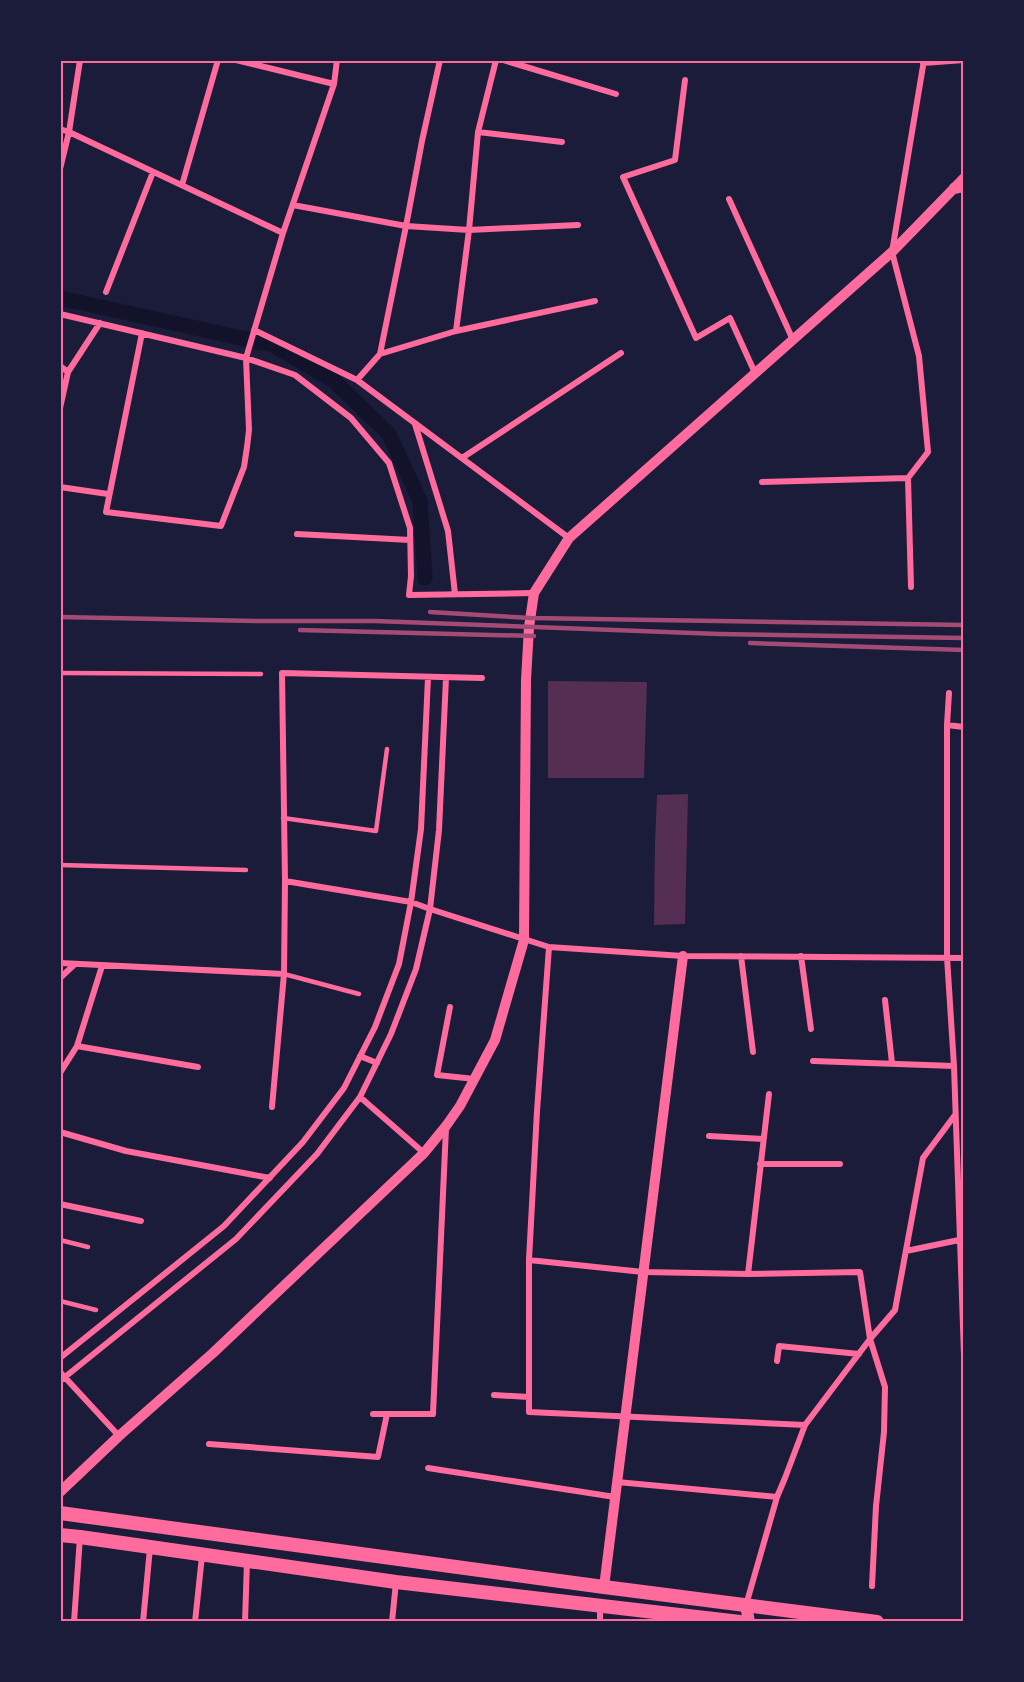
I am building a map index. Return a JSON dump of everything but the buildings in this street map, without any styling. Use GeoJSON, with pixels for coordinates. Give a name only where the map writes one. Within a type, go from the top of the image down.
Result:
{"type":"FeatureCollection","features":[{"type":"Feature","properties":{"kind":"main road"},"geometry":{"type":"LineString","coordinates":[[60,1514],[877,1622]]}},
{"type":"Feature","properties":{"kind":"main road"},"geometry":{"type":"LineString","coordinates":[[60,1535],[396,1582],[740,1622]]}},
{"type":"Feature","properties":{"kind":"main road"},"geometry":{"type":"LineString","coordinates":[[395,1558],[396,1582]]}},
{"type":"Feature","properties":{"kind":"main road"},"geometry":{"type":"LineString","coordinates":[[746,1605],[749,1622]]}},
{"type":"Feature","properties":{"kind":"street"},"geometry":{"type":"LineString","coordinates":[[60,169],[69,132],[80,60]]}},
{"type":"Feature","properties":{"kind":"street"},"geometry":{"type":"LineString","coordinates":[[182,185],[218,60]]}},
{"type":"Feature","properties":{"kind":"street"},"geometry":{"type":"LineString","coordinates":[[236,60],[334,84]]}},
{"type":"Feature","properties":{"kind":"street"},"geometry":{"type":"LineString","coordinates":[[142,333],[106,512],[221,526],[244,467],[247,447],[249,430],[246,358],[283,233],[334,84],[337,60]]}},
{"type":"Feature","properties":{"kind":"street"},"geometry":{"type":"LineString","coordinates":[[357,380],[380,354],[440,60]]}},
{"type":"Feature","properties":{"kind":"street"},"geometry":{"type":"LineString","coordinates":[[456,331],[469,230],[478,132],[496,60]]}},
{"type":"Feature","properties":{"kind":"street"},"geometry":{"type":"LineString","coordinates":[[503,60],[616,93]]}},
{"type":"Feature","properties":{"kind":"street"},"geometry":{"type":"LineString","coordinates":[[911,587],[908,478],[928,452],[919,356],[892,252],[923,61],[964,60]]}},
{"type":"Feature","properties":{"kind":"street"},"geometry":{"type":"LineString","coordinates":[[684,80],[675,160],[623,177],[696,338],[730,318],[755,373]]}},
{"type":"Feature","properties":{"kind":"street"},"geometry":{"type":"LineString","coordinates":[[60,129],[283,233]]}},
{"type":"Feature","properties":{"kind":"street"},"geometry":{"type":"LineString","coordinates":[[478,132],[562,142]]}},
{"type":"Feature","properties":{"kind":"street"},"geometry":{"type":"LineString","coordinates":[[106,292],[153,172]]}},
{"type":"Feature","properties":{"kind":"street"},"geometry":{"type":"LineString","coordinates":[[60,1492],[213,1353],[424,1153],[460,1106],[475,1079],[495,1041],[524,940],[526,680],[534,593],[569,538],[892,252],[959,187],[964,178]]}},
{"type":"Feature","properties":{"kind":"street"},"geometry":{"type":"LineString","coordinates":[[729,199],[793,340]]}},
{"type":"Feature","properties":{"kind":"street"},"geometry":{"type":"LineString","coordinates":[[293,205],[406,226],[469,230],[578,225]]}},
{"type":"Feature","properties":{"kind":"street"},"geometry":{"type":"LineString","coordinates":[[380,354],[456,331],[595,301]]}},
{"type":"Feature","properties":{"kind":"street"},"geometry":{"type":"LineString","coordinates":[[60,314],[246,358],[295,375],[351,418],[389,464],[410,528],[409,595],[534,593]]}},
{"type":"Feature","properties":{"kind":"street"},"geometry":{"type":"LineString","coordinates":[[60,408],[68,372],[100,323]]}},
{"type":"Feature","properties":{"kind":"street"},"geometry":{"type":"LineString","coordinates":[[254,330],[357,380],[569,538]]}},
{"type":"Feature","properties":{"kind":"street"},"geometry":{"type":"LineString","coordinates":[[462,458],[621,353]]}},
{"type":"Feature","properties":{"kind":"street"},"geometry":{"type":"LineString","coordinates":[[60,366],[68,372]]}},
{"type":"Feature","properties":{"kind":"street"},"geometry":{"type":"LineString","coordinates":[[415,423],[448,531],[455,594]]}},
{"type":"Feature","properties":{"kind":"street"},"geometry":{"type":"LineString","coordinates":[[762,482],[908,478]]}},
{"type":"Feature","properties":{"kind":"street"},"geometry":{"type":"LineString","coordinates":[[60,487],[108,494]]}},
{"type":"Feature","properties":{"kind":"street"},"geometry":{"type":"LineString","coordinates":[[297,534],[410,540]]}},
{"type":"Feature","properties":{"kind":"street"},"geometry":{"type":"LineString","coordinates":[[272,1107],[284,974],[282,673],[482,678]]}},
{"type":"Feature","properties":{"kind":"street"},"geometry":{"type":"LineString","coordinates":[[60,1358],[224,1226],[303,1142],[344,1088],[375,1027],[399,964],[411,902],[421,829],[428,678]]}},
{"type":"Feature","properties":{"kind":"street"},"geometry":{"type":"LineString","coordinates":[[119,1436],[62,1377],[236,1239],[317,1154],[360,1097],[391,1034],[416,969],[430,909],[439,830],[446,678]]}},
{"type":"Feature","properties":{"kind":"street"},"geometry":{"type":"LineString","coordinates":[[949,693],[947,957],[954,1066],[964,1351]]}},
{"type":"Feature","properties":{"kind":"street"},"geometry":{"type":"LineString","coordinates":[[947,725],[964,727]]}},
{"type":"Feature","properties":{"kind":"street"},"geometry":{"type":"LineString","coordinates":[[285,881],[411,902],[549,947],[683,956],[964,958]]}},
{"type":"Feature","properties":{"kind":"street"},"geometry":{"type":"LineString","coordinates":[[549,947],[529,1260],[529,1412],[805,1425]]}},
{"type":"Feature","properties":{"kind":"street"},"geometry":{"type":"LineString","coordinates":[[604,1587],[683,956]]}},
{"type":"Feature","properties":{"kind":"street"},"geometry":{"type":"LineString","coordinates":[[741,956],[753,1052]]}},
{"type":"Feature","properties":{"kind":"street"},"geometry":{"type":"LineString","coordinates":[[801,956],[811,1029]]}},
{"type":"Feature","properties":{"kind":"street"},"geometry":{"type":"LineString","coordinates":[[60,963],[284,974]]}},
{"type":"Feature","properties":{"kind":"street"},"geometry":{"type":"LineString","coordinates":[[60,978],[75,964]]}},
{"type":"Feature","properties":{"kind":"street"},"geometry":{"type":"LineString","coordinates":[[60,1073],[77,1046],[102,966]]}},
{"type":"Feature","properties":{"kind":"street"},"geometry":{"type":"LineString","coordinates":[[885,1000],[892,1063]]}},
{"type":"Feature","properties":{"kind":"street"},"geometry":{"type":"LineString","coordinates":[[450,1007],[437,1075],[475,1079]]}},
{"type":"Feature","properties":{"kind":"street"},"geometry":{"type":"LineString","coordinates":[[77,1046],[198,1067]]}},
{"type":"Feature","properties":{"kind":"street"},"geometry":{"type":"LineString","coordinates":[[360,1056],[377,1063]]}},
{"type":"Feature","properties":{"kind":"street"},"geometry":{"type":"LineString","coordinates":[[813,1060],[954,1066]]}},
{"type":"Feature","properties":{"kind":"street"},"geometry":{"type":"LineString","coordinates":[[748,1274],[769,1094]]}},
{"type":"Feature","properties":{"kind":"street"},"geometry":{"type":"LineString","coordinates":[[360,1097],[424,1153]]}},
{"type":"Feature","properties":{"kind":"street"},"geometry":{"type":"LineString","coordinates":[[746,1605],[777,1497],[805,1425],[870,1339],[895,1310],[923,1158],[955,1114]]}},
{"type":"Feature","properties":{"kind":"street"},"geometry":{"type":"LineString","coordinates":[[373,1414],[434,1414],[446,1126]]}},
{"type":"Feature","properties":{"kind":"street"},"geometry":{"type":"LineString","coordinates":[[60,1132],[126,1151],[270,1178]]}},
{"type":"Feature","properties":{"kind":"street"},"geometry":{"type":"LineString","coordinates":[[709,1136],[763,1139]]}},
{"type":"Feature","properties":{"kind":"street"},"geometry":{"type":"LineString","coordinates":[[760,1164],[840,1164]]}},
{"type":"Feature","properties":{"kind":"street"},"geometry":{"type":"LineString","coordinates":[[60,1204],[141,1221]]}},
{"type":"Feature","properties":{"kind":"street"},"geometry":{"type":"LineString","coordinates":[[906,1251],[960,1240]]}},
{"type":"Feature","properties":{"kind":"street"},"geometry":{"type":"LineString","coordinates":[[529,1260],[643,1272],[748,1274],[860,1272],[870,1339],[885,1387],[884,1432],[876,1506],[872,1586]]}},
{"type":"Feature","properties":{"kind":"street"},"geometry":{"type":"LineString","coordinates":[[777,1361],[780,1346],[859,1354]]}},
{"type":"Feature","properties":{"kind":"street"},"geometry":{"type":"LineString","coordinates":[[494,1395],[529,1397]]}},
{"type":"Feature","properties":{"kind":"street"},"geometry":{"type":"LineString","coordinates":[[208,1444],[378,1457],[387,1414]]}},
{"type":"Feature","properties":{"kind":"street"},"geometry":{"type":"LineString","coordinates":[[428,1468],[615,1497]]}},
{"type":"Feature","properties":{"kind":"street"},"geometry":{"type":"LineString","coordinates":[[617,1482],[777,1497]]}},
{"type":"Feature","properties":{"kind":"street"},"geometry":{"type":"LineString","coordinates":[[75,1622],[80,1537]]}},
{"type":"Feature","properties":{"kind":"street"},"geometry":{"type":"LineString","coordinates":[[143,1622],[150,1547]]}},
{"type":"Feature","properties":{"kind":"street"},"geometry":{"type":"LineString","coordinates":[[195,1622],[202,1555]]}},
{"type":"Feature","properties":{"kind":"street"},"geometry":{"type":"LineString","coordinates":[[245,1622],[247,1561]]}},
{"type":"Feature","properties":{"kind":"street"},"geometry":{"type":"LineString","coordinates":[[392,1622],[396,1582]]}},
{"type":"Feature","properties":{"kind":"street"},"geometry":{"type":"LineString","coordinates":[[600,1606],[600,1622]]}},
{"type":"Feature","properties":{"kind":"lane"},"geometry":{"type":"LineString","coordinates":[[60,672],[261,674]]}},
{"type":"Feature","properties":{"kind":"lane"},"geometry":{"type":"LineString","coordinates":[[283,818],[376,831],[387,749]]}},
{"type":"Feature","properties":{"kind":"lane"},"geometry":{"type":"LineString","coordinates":[[60,865],[246,870]]}},
{"type":"Feature","properties":{"kind":"lane"},"geometry":{"type":"LineString","coordinates":[[284,974],[359,994]]}},
{"type":"Feature","properties":{"kind":"lane"},"geometry":{"type":"LineString","coordinates":[[60,1240],[88,1247]]}},
{"type":"Feature","properties":{"kind":"lane"},"geometry":{"type":"LineString","coordinates":[[60,1301],[96,1310]]}},
{"type":"Feature","properties":{"kind":"waterway"},"geometry":{"type":"LineString","coordinates":[[60,298],[273,345],[334,381],[389,434],[420,501],[425,578]]}},
{"type":"Feature","properties":{"kind":"railway"},"geometry":{"type":"LineString","coordinates":[[430,612],[531,618],[964,625]]}},
{"type":"Feature","properties":{"kind":"railway"},"geometry":{"type":"LineString","coordinates":[[60,617],[375,621],[719,634],[964,638]]}},
{"type":"Feature","properties":{"kind":"railway"},"geometry":{"type":"LineString","coordinates":[[300,630],[534,636]]}},
{"type":"Feature","properties":{"kind":"railway"},"geometry":{"type":"LineString","coordinates":[[750,643],[964,650]]}}]}
